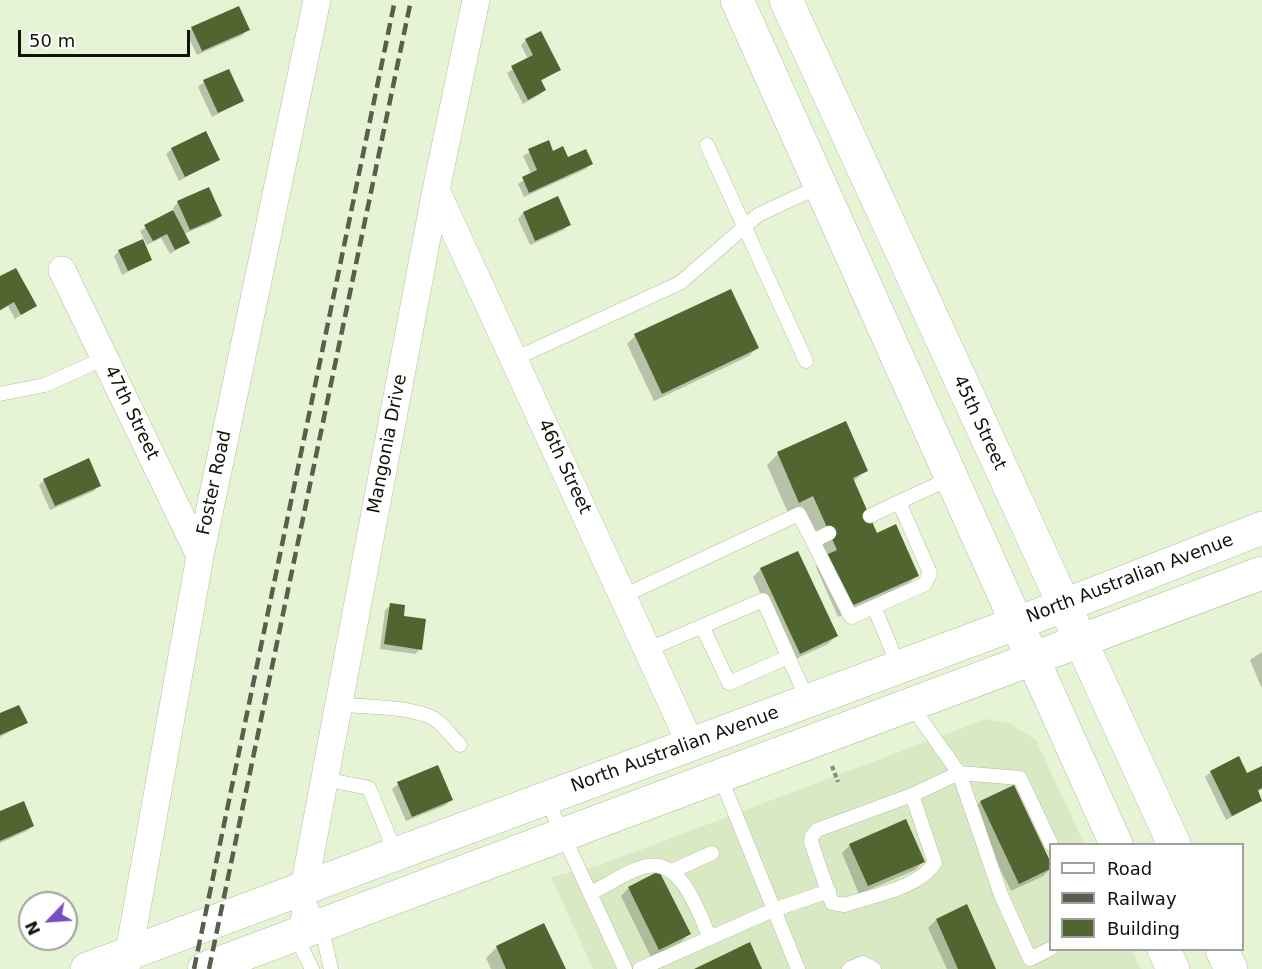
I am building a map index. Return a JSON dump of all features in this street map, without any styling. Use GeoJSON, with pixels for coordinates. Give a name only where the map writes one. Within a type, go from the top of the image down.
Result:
{"type":"FeatureCollection","features":[{"type":"Feature","properties":{"kind":"main road"},"geometry":{"type":"LineString","coordinates":[[737,0],[1116,843]]}},
{"type":"Feature","properties":{"kind":"main road","name":"45th Street"},"geometry":{"type":"LineString","coordinates":[[786,0],[1174,843]]}},
{"type":"Feature","properties":{"kind":"main road","name":"North Australian Avenue"},"geometry":{"type":"LineString","coordinates":[[87,969],[128,961],[304,888],[1018,623],[1262,528]]}},
{"type":"Feature","properties":{"kind":"main road","name":"North Australian Avenue"},"geometry":{"type":"LineString","coordinates":[[204,969],[1262,573]]}},
{"type":"Feature","properties":{"kind":"main road"},"geometry":{"type":"LineString","coordinates":[[1164,951],[1173,969]]}},
{"type":"Feature","properties":{"kind":"main road"},"geometry":{"type":"LineString","coordinates":[[1222,951],[1231,969]]}},
{"type":"Feature","properties":{"kind":"street","name":"Foster Road"},"geometry":{"type":"LineString","coordinates":[[128,961],[200,556],[318,0]]}},
{"type":"Feature","properties":{"kind":"street","name":"Mangonia Drive"},"geometry":{"type":"LineString","coordinates":[[304,888],[436,190],[476,0]]}},
{"type":"Feature","properties":{"kind":"street","name":"46th Street"},"geometry":{"type":"LineString","coordinates":[[436,190],[691,745]]}},
{"type":"Feature","properties":{"kind":"street","name":"47th Street"},"geometry":{"type":"LineString","coordinates":[[62,270],[200,556]]}},
{"type":"Feature","properties":{"kind":"lane"},"geometry":{"type":"LineString","coordinates":[[707,145],[806,360]]}},
{"type":"Feature","properties":{"kind":"lane"},"geometry":{"type":"LineString","coordinates":[[514,359],[680,283],[758,215],[821,185]]}},
{"type":"Feature","properties":{"kind":"lane"},"geometry":{"type":"LineString","coordinates":[[0,394],[45,385],[105,358]]}},
{"type":"Feature","properties":{"kind":"lane"},"geometry":{"type":"LineString","coordinates":[[870,516],[953,477]]}},
{"type":"Feature","properties":{"kind":"lane"},"geometry":{"type":"LineString","coordinates":[[622,596],[799,514],[851,617],[925,584],[930,573],[899,502]]}},
{"type":"Feature","properties":{"kind":"lane"},"geometry":{"type":"LineString","coordinates":[[813,542],[829,533]]}},
{"type":"Feature","properties":{"kind":"lane"},"geometry":{"type":"LineString","coordinates":[[647,650],[763,600],[808,701]]}},
{"type":"Feature","properties":{"kind":"lane"},"geometry":{"type":"LineString","coordinates":[[874,607],[899,667]]}},
{"type":"Feature","properties":{"kind":"lane"},"geometry":{"type":"LineString","coordinates":[[702,626],[729,683],[788,657]]}},
{"type":"Feature","properties":{"kind":"lane"},"geometry":{"type":"LineString","coordinates":[[910,703],[959,773],[1001,895],[1030,959],[1049,950]]}},
{"type":"Feature","properties":{"kind":"lane"},"geometry":{"type":"LineString","coordinates":[[338,704],[369,709],[412,710],[439,722],[460,745]]}},
{"type":"Feature","properties":{"kind":"lane"},"geometry":{"type":"LineString","coordinates":[[912,795],[935,863],[917,880],[845,906],[832,903],[812,843],[812,836],[817,830],[912,795],[959,773],[1020,778],[1051,843]]}},
{"type":"Feature","properties":{"kind":"lane"},"geometry":{"type":"LineString","coordinates":[[719,775],[798,969]]}},
{"type":"Feature","properties":{"kind":"lane"},"geometry":{"type":"LineString","coordinates":[[324,779],[369,788],[396,854]]}},
{"type":"Feature","properties":{"kind":"lane"},"geometry":{"type":"LineString","coordinates":[[546,798],[625,969]]}},
{"type":"Feature","properties":{"kind":"lane"},"geometry":{"type":"LineString","coordinates":[[672,872],[712,853]]}},
{"type":"Feature","properties":{"kind":"lane"},"geometry":{"type":"LineString","coordinates":[[590,893],[650,865],[672,872],[681,881],[710,938]]}},
{"type":"Feature","properties":{"kind":"lane"},"geometry":{"type":"LineString","coordinates":[[304,888],[306,929],[312,969]]}},
{"type":"Feature","properties":{"kind":"lane"},"geometry":{"type":"LineString","coordinates":[[304,888],[306,929],[331,969]]}},
{"type":"Feature","properties":{"kind":"lane"},"geometry":{"type":"LineString","coordinates":[[640,969],[773,910],[829,891]]}},
{"type":"Feature","properties":{"kind":"lane"},"geometry":{"type":"LineString","coordinates":[[849,969],[863,963],[874,969]]}},
{"type":"Feature","properties":{"kind":"path"},"geometry":{"type":"LineString","coordinates":[[832,766],[838,782]]}},
{"type":"Feature","properties":{"kind":"shaded area"},"geometry":{"type":"Polygon","coordinates":[[[986,719],[1009,723],[1036,740],[1084,843],[1049,843],[1049,951],[1132,951],[1141,969],[593,969],[551,877],[600,865],[986,719]]]}},
{"type":"Feature","properties":{"kind":"building"},"geometry":{"type":"Polygon","coordinates":[[[239,6],[250,30],[202,51],[191,27],[239,6]]]}},
{"type":"Feature","properties":{"kind":"building"},"geometry":{"type":"Polygon","coordinates":[[[541,31],[561,70],[541,80],[546,90],[528,100],[511,66],[533,55],[525,39],[541,31]]]}},
{"type":"Feature","properties":{"kind":"building"},"geometry":{"type":"Polygon","coordinates":[[[229,69],[244,101],[218,113],[203,80],[229,69]]]}},
{"type":"Feature","properties":{"kind":"building"},"geometry":{"type":"Polygon","coordinates":[[[206,131],[220,160],[185,177],[171,148],[206,131]]]}},
{"type":"Feature","properties":{"kind":"building"},"geometry":{"type":"Polygon","coordinates":[[[549,140],[553,151],[563,146],[568,157],[586,149],[593,164],[529,193],[522,177],[537,170],[528,149],[549,140]]]}},
{"type":"Feature","properties":{"kind":"building"},"geometry":{"type":"Polygon","coordinates":[[[209,187],[222,216],[190,230],[177,201],[209,187]]]}},
{"type":"Feature","properties":{"kind":"building"},"geometry":{"type":"Polygon","coordinates":[[[558,196],[571,225],[535,241],[523,212],[558,196]]]}},
{"type":"Feature","properties":{"kind":"building"},"geometry":{"type":"Polygon","coordinates":[[[173,210],[190,243],[175,250],[167,234],[153,241],[144,225],[173,210]]]}},
{"type":"Feature","properties":{"kind":"building"},"geometry":{"type":"Polygon","coordinates":[[[143,239],[152,260],[128,271],[118,250],[143,239]]]}},
{"type":"Feature","properties":{"kind":"building"},"geometry":{"type":"Polygon","coordinates":[[[16,268],[37,306],[21,315],[14,302],[0,310],[0,276],[16,268]]]}},
{"type":"Feature","properties":{"kind":"building"},"geometry":{"type":"Polygon","coordinates":[[[731,289],[759,348],[662,394],[634,334],[731,289]]]}},
{"type":"Feature","properties":{"kind":"building"},"geometry":{"type":"Polygon","coordinates":[[[846,421],[868,471],[853,478],[877,533],[896,524],[919,576],[849,607],[826,555],[837,550],[813,496],[799,503],[777,452],[846,421]]]}},
{"type":"Feature","properties":{"kind":"building"},"geometry":{"type":"Polygon","coordinates":[[[89,458],[101,486],[55,506],[43,479],[89,458]]]}},
{"type":"Feature","properties":{"kind":"building"},"geometry":{"type":"Polygon","coordinates":[[[798,551],[838,636],[800,654],[760,568],[798,551]]]}},
{"type":"Feature","properties":{"kind":"building"},"geometry":{"type":"Polygon","coordinates":[[[390,603],[405,605],[404,616],[426,619],[422,650],[384,644],[390,603]]]}},
{"type":"Feature","properties":{"kind":"building"},"geometry":{"type":"Polygon","coordinates":[[[19,705],[28,723],[0,735],[0,713],[19,705]]]}},
{"type":"Feature","properties":{"kind":"building"},"geometry":{"type":"Polygon","coordinates":[[[1239,756],[1247,773],[1262,766],[1262,788],[1258,790],[1262,801],[1232,816],[1210,771],[1239,756]]]}},
{"type":"Feature","properties":{"kind":"building"},"geometry":{"type":"Polygon","coordinates":[[[438,765],[453,800],[412,817],[397,782],[438,765]]]}},
{"type":"Feature","properties":{"kind":"building"},"geometry":{"type":"Polygon","coordinates":[[[1014,785],[1049,859],[1049,869],[1019,884],[980,801],[1014,785]]]}},
{"type":"Feature","properties":{"kind":"building"},"geometry":{"type":"Polygon","coordinates":[[[24,801],[34,826],[0,841],[0,811],[24,801]]]}},
{"type":"Feature","properties":{"kind":"building"},"geometry":{"type":"Polygon","coordinates":[[[906,819],[925,862],[868,886],[849,844],[906,819]]]}},
{"type":"Feature","properties":{"kind":"building"},"geometry":{"type":"Polygon","coordinates":[[[659,871],[691,934],[659,950],[628,887],[659,871]]]}},
{"type":"Feature","properties":{"kind":"building"},"geometry":{"type":"Polygon","coordinates":[[[967,904],[996,969],[958,969],[936,919],[967,904]]]}},
{"type":"Feature","properties":{"kind":"building"},"geometry":{"type":"Polygon","coordinates":[[[544,923],[566,969],[506,969],[496,946],[544,923]]]}},
{"type":"Feature","properties":{"kind":"building"},"geometry":{"type":"Polygon","coordinates":[[[750,942],[762,969],[694,969],[750,942]]]}},
{"type":"Feature","properties":{"kind":"railway"},"geometry":{"type":"LineString","coordinates":[[194,969],[395,0]]}},
{"type":"Feature","properties":{"kind":"railway"},"geometry":{"type":"LineString","coordinates":[[209,969],[411,0]]}}]}
